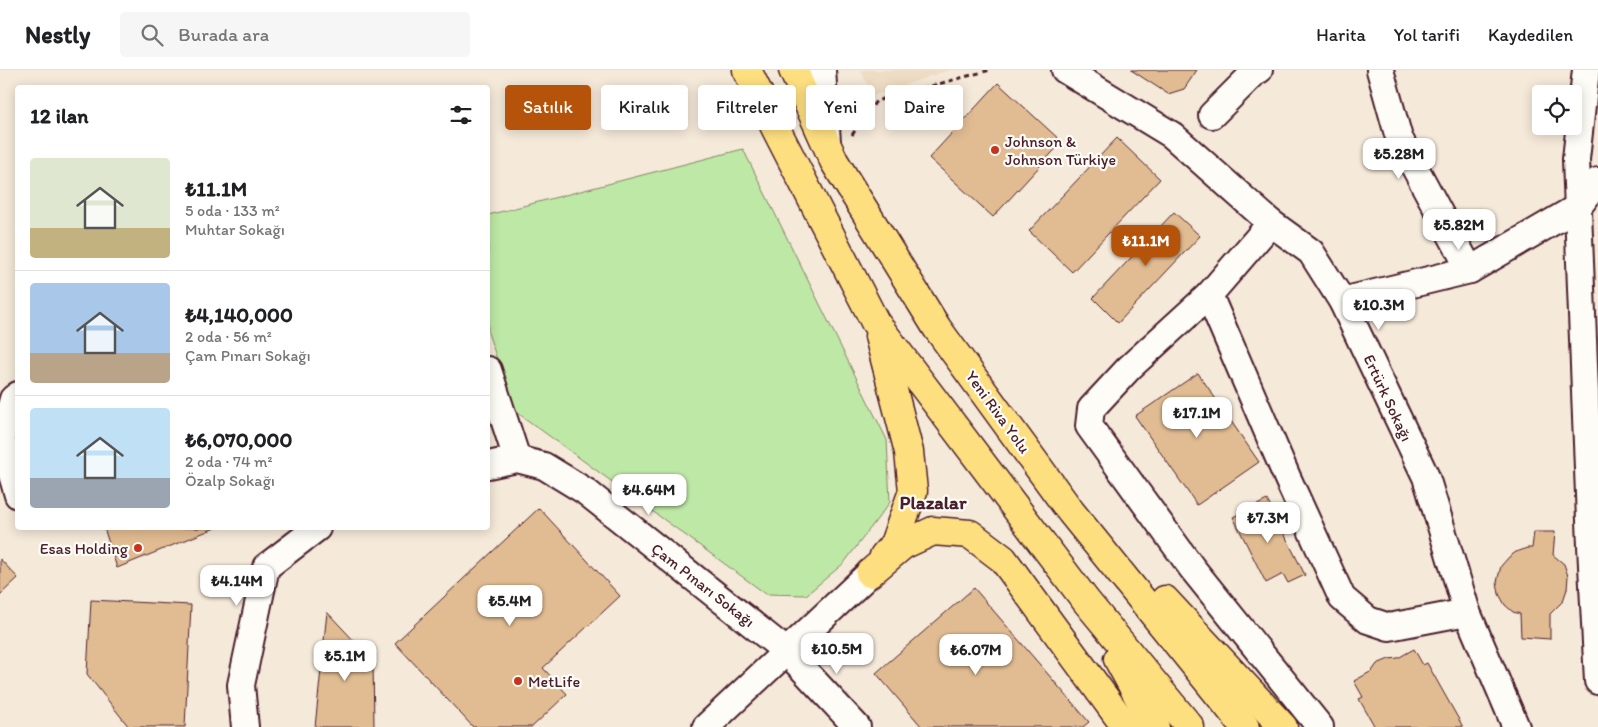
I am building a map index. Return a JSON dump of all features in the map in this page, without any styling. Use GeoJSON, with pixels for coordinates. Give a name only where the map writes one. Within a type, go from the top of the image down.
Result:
{"type":"FeatureCollection","features":[{"type":"Feature","properties":{"kind":"highway"},"geometry":{"type":"LineString","coordinates":[[747,70],[875,322],[1086,601],[1190,727]]}},
{"type":"Feature","properties":{"kind":"highway","name":"Yeni Riva Yolu"},"geometry":{"type":"LineString","coordinates":[[794,70],[831,156],[937,328],[1071,512],[1245,727]]}},
{"type":"Feature","properties":{"kind":"highway"},"geometry":{"type":"LineString","coordinates":[[870,573],[894,544],[913,491],[909,452],[875,322]]}},
{"type":"Feature","properties":{"kind":"highway"},"geometry":{"type":"LineString","coordinates":[[996,410],[1189,627],[1283,727]]}},
{"type":"Feature","properties":{"kind":"highway"},"geometry":{"type":"LineString","coordinates":[[870,573],[903,545],[933,531],[970,534],[1003,559],[1126,727]]}},
{"type":"Feature","properties":{"kind":"highway"},"geometry":{"type":"LineString","coordinates":[[1086,601],[1155,727]]}},
{"type":"Feature","properties":{"kind":"street"},"geometry":{"type":"LineString","coordinates":[[822,70],[831,156]]}},
{"type":"Feature","properties":{"kind":"street","name":"Ertürk Sokağı"},"geometry":{"type":"LineString","coordinates":[[1065,70],[1172,135],[1271,224],[1311,252],[1342,301],[1426,478],[1467,612],[1516,727]]}},
{"type":"Feature","properties":{"kind":"street"},"geometry":{"type":"LineString","coordinates":[[1212,115],[1259,70]]}},
{"type":"Feature","properties":{"kind":"street"},"geometry":{"type":"LineString","coordinates":[[1380,70],[1400,138],[1470,270]]}},
{"type":"Feature","properties":{"kind":"street"},"geometry":{"type":"LineString","coordinates":[[1586,70],[1576,159],[1593,440],[1598,681]]}},
{"type":"Feature","properties":{"kind":"street"},"geometry":{"type":"LineString","coordinates":[[1342,301],[1470,270],[1578,207],[1598,181]]}},
{"type":"Feature","properties":{"kind":"street"},"geometry":{"type":"LineString","coordinates":[[1271,224],[1209,294],[1129,368],[1091,409],[1090,426],[1192,568],[1320,727]]}},
{"type":"Feature","properties":{"kind":"street"},"geometry":{"type":"LineString","coordinates":[[1209,294],[1287,477],[1342,598],[1368,620],[1390,627],[1467,612]]}},
{"type":"Feature","properties":{"kind":"street"},"geometry":{"type":"LineString","coordinates":[[490,376],[517,458],[490,465]]}},
{"type":"Feature","properties":{"kind":"street"},"geometry":{"type":"LineString","coordinates":[[15,397],[2,440],[15,485]]}},
{"type":"Feature","properties":{"kind":"street","name":"Çam Pınarı Sokağı"},"geometry":{"type":"LineString","coordinates":[[517,458],[544,466],[585,492],[786,651],[857,727]]}},
{"type":"Feature","properties":{"kind":"street"},"geometry":{"type":"LineString","coordinates":[[245,727],[241,685],[266,567],[314,530]]}},
{"type":"Feature","properties":{"kind":"street"},"geometry":{"type":"LineString","coordinates":[[706,727],[870,573]]}},
{"type":"Feature","properties":{"kind":"path"},"geometry":{"type":"LineString","coordinates":[[831,156],[876,101],[990,70]]}},
{"type":"Feature","properties":{"kind":"shaded area"},"geometry":{"type":"Polygon","coordinates":[[[861,70],[949,70],[905,85],[885,85],[885,92],[875,95],[875,85],[867,85],[861,70]]]}},
{"type":"Feature","properties":{"kind":"green space"},"geometry":{"type":"Polygon","coordinates":[[[743,149],[887,440],[890,502],[844,563],[806,595],[766,594],[515,411],[490,339],[490,214],[743,149]]]}},
{"type":"Feature","properties":{"kind":"building"},"geometry":{"type":"Polygon","coordinates":[[[1131,70],[1197,70],[1184,89],[1168,94],[1131,70]]]}},
{"type":"Feature","properties":{"kind":"building","name":"Johnson & Johnson Türkiye"},"geometry":{"type":"Polygon","coordinates":[[[998,83],[1062,142],[993,217],[929,158],[955,130],[963,130],[963,121],[998,83]]]}},
{"type":"Feature","properties":{"kind":"building"},"geometry":{"type":"Polygon","coordinates":[[[1117,138],[1160,179],[1072,272],[1029,231],[1117,138]]]}},
{"type":"Feature","properties":{"kind":"building"},"geometry":{"type":"Polygon","coordinates":[[[1174,212],[1200,236],[1118,323],[1093,298],[1174,212]]]}},
{"type":"Feature","properties":{"kind":"building"},"geometry":{"type":"Polygon","coordinates":[[[1198,373],[1259,462],[1197,505],[1135,416],[1198,373]]]}},
{"type":"Feature","properties":{"kind":"building"},"geometry":{"type":"Polygon","coordinates":[[[1267,500],[1305,575],[1288,583],[1283,574],[1266,583],[1233,517],[1267,500]]]}},
{"type":"Feature","properties":{"kind":"building"},"geometry":{"type":"Polygon","coordinates":[[[539,508],[620,596],[543,668],[567,694],[532,727],[473,727],[395,643],[539,508]]]}},
{"type":"Feature","properties":{"kind":"building","name":"Esas Holding"},"geometry":{"type":"Polygon","coordinates":[[[105,530],[210,530],[117,568],[105,530]]]}},
{"type":"Feature","properties":{"kind":"building"},"geometry":{"type":"Polygon","coordinates":[[[1534,532],[1555,532],[1553,555],[1564,564],[1568,576],[1567,589],[1563,601],[1550,614],[1550,639],[1521,637],[1520,614],[1513,612],[1505,605],[1499,594],[1497,582],[1501,566],[1509,557],[1516,552],[1532,548],[1534,532]]]}},
{"type":"Feature","properties":{"kind":"building"},"geometry":{"type":"Polygon","coordinates":[[[0,559],[18,578],[0,595],[0,559]]]}},
{"type":"Feature","properties":{"kind":"building"},"geometry":{"type":"Polygon","coordinates":[[[974,588],[1089,722],[1083,727],[922,727],[876,673],[974,588]]]}},
{"type":"Feature","properties":{"kind":"building"},"geometry":{"type":"Polygon","coordinates":[[[91,600],[191,605],[185,727],[129,727],[87,674],[91,600]]]}},
{"type":"Feature","properties":{"kind":"building"},"geometry":{"type":"Polygon","coordinates":[[[327,612],[373,661],[374,727],[315,727],[327,612]]]}},
{"type":"Feature","properties":{"kind":"building"},"geometry":{"type":"Polygon","coordinates":[[[1414,649],[1423,665],[1427,663],[1463,727],[1375,727],[1359,699],[1363,697],[1354,681],[1372,671],[1377,664],[1389,659],[1398,658],[1414,649]]]}},
{"type":"Feature","properties":{"kind":"place","name":"Johnson & Johnson Türkiye"},"geometry":{"type":"Point","coordinates":[995,150]}},
{"type":"Feature","properties":{"kind":"place","name":"Esas Holding"},"geometry":{"type":"Point","coordinates":[138,548]}},
{"type":"Feature","properties":{"kind":"place","name":"MetLife"},"geometry":{"type":"Point","coordinates":[518,681]}},
{"type":"Feature","properties":{"kind":"district","name":"Plazalar"},"geometry":{"type":"Point","coordinates":[933,502]}}]}
